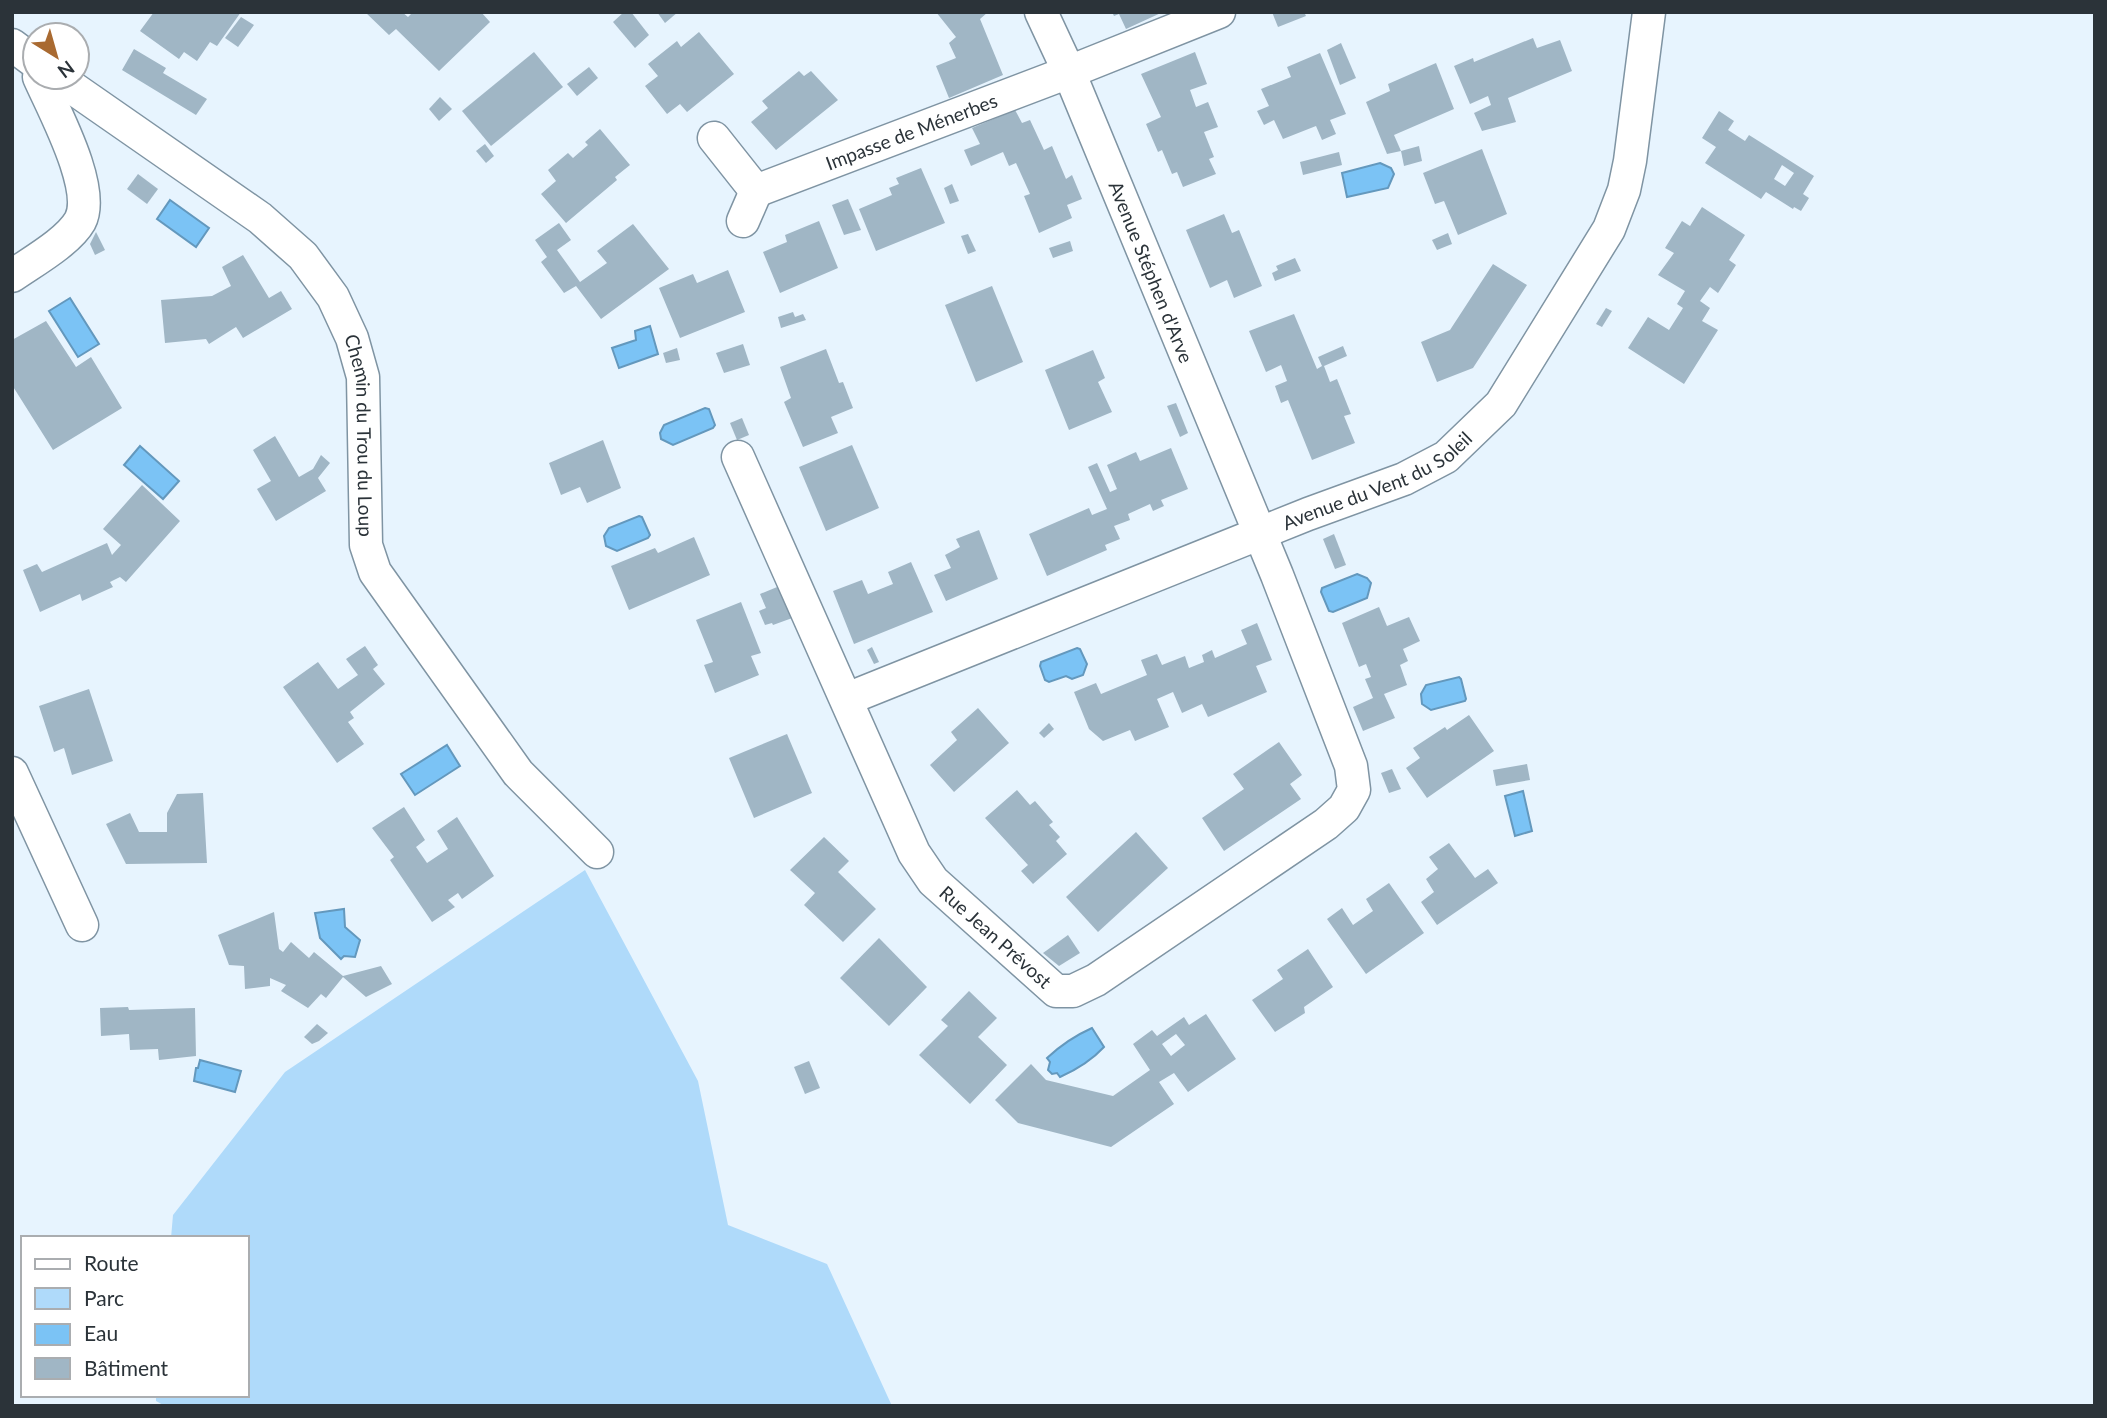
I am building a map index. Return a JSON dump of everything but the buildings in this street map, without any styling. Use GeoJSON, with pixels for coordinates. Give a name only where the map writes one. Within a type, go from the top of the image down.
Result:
{"type":"FeatureCollection","features":[{"type":"Feature","properties":{"kind":"street","name":"Avenue Stéphen d'Arve"},"geometry":{"type":"LineString","coordinates":[[1041,12],[1069,72],[1259,533]]}},
{"type":"Feature","properties":{"kind":"street","name":"Impasse de Ménerbes"},"geometry":{"type":"LineString","coordinates":[[756,191],[1219,12]]}},
{"type":"Feature","properties":{"kind":"street","name":"Avenue du Vent du Soleil"},"geometry":{"type":"LineString","coordinates":[[847,699],[1259,533],[1404,479],[1446,457],[1501,404],[1609,229],[1630,161],[1649,12]]}},
{"type":"Feature","properties":{"kind":"street"},"geometry":{"type":"LineString","coordinates":[[12,276],[71,232],[81,219],[85,200],[78,167],[46,91]]}},
{"type":"Feature","properties":{"kind":"street","name":"Chemin du Trou du Loup"},"geometry":{"type":"LineString","coordinates":[[73,91],[260,218],[303,256],[333,297],[352,338],[363,377],[366,545],[375,572],[518,773],[597,852]]}},
{"type":"Feature","properties":{"kind":"street"},"geometry":{"type":"LineString","coordinates":[[714,138],[756,191],[743,221]]}},
{"type":"Feature","properties":{"kind":"street","name":"Rue Jean Prévost"},"geometry":{"type":"LineString","coordinates":[[738,457],[914,853],[928,874],[1056,991],[1073,991],[1096,979],[1326,824],[1344,808],[1354,790],[1351,766],[1259,533]]}},
{"type":"Feature","properties":{"kind":"street"},"geometry":{"type":"LineString","coordinates":[[12,773],[82,925]]}},
{"type":"Feature","properties":{"kind":"green space"},"geometry":{"type":"Polygon","coordinates":[[[585,870],[698,1081],[728,1225],[827,1264],[892,1406],[165,1406],[156,1401],[156,1397],[248,1397],[248,1236],[171,1236],[173,1215],[285,1072],[585,870]]]}},
{"type":"Feature","properties":{"kind":"water"},"geometry":{"type":"Polygon","coordinates":[[[1380,163],[1391,168],[1394,174],[1388,188],[1347,197],[1342,173],[1380,163]]]}},
{"type":"Feature","properties":{"kind":"water"},"geometry":{"type":"Polygon","coordinates":[[[170,200],[209,228],[196,247],[157,219],[170,200]]]}},
{"type":"Feature","properties":{"kind":"water"},"geometry":{"type":"Polygon","coordinates":[[[70,298],[99,344],[78,357],[49,311],[70,298]]]}},
{"type":"Feature","properties":{"kind":"water"},"geometry":{"type":"Polygon","coordinates":[[[650,326],[658,354],[619,368],[612,348],[636,340],[635,331],[650,326]]]}},
{"type":"Feature","properties":{"kind":"water"},"geometry":{"type":"Polygon","coordinates":[[[705,408],[709,409],[715,425],[713,428],[673,445],[661,439],[660,433],[664,425],[705,408]]]}},
{"type":"Feature","properties":{"kind":"water"},"geometry":{"type":"Polygon","coordinates":[[[140,446],[179,481],[163,499],[124,465],[140,446]]]}},
{"type":"Feature","properties":{"kind":"water"},"geometry":{"type":"Polygon","coordinates":[[[639,516],[650,535],[648,538],[617,551],[606,546],[604,536],[609,528],[639,516]]]}},
{"type":"Feature","properties":{"kind":"water"},"geometry":{"type":"Polygon","coordinates":[[[1357,574],[1371,583],[1367,598],[1333,612],[1329,611],[1321,592],[1322,588],[1357,574]]]}},
{"type":"Feature","properties":{"kind":"water"},"geometry":{"type":"Polygon","coordinates":[[[1077,648],[1087,664],[1083,675],[1072,679],[1066,676],[1049,682],[1045,680],[1041,662],[1077,648]]]}},
{"type":"Feature","properties":{"kind":"water"},"geometry":{"type":"Polygon","coordinates":[[[1459,677],[1465,701],[1431,710],[1422,704],[1421,694],[1426,685],[1459,677]]]}},
{"type":"Feature","properties":{"kind":"water"},"geometry":{"type":"Polygon","coordinates":[[[447,745],[460,766],[415,795],[401,774],[447,745]]]}},
{"type":"Feature","properties":{"kind":"water"},"geometry":{"type":"Polygon","coordinates":[[[1523,791],[1532,831],[1515,836],[1505,796],[1523,791]]]}},
{"type":"Feature","properties":{"kind":"water"},"geometry":{"type":"Polygon","coordinates":[[[344,909],[345,927],[360,940],[355,957],[344,956],[341,959],[320,938],[315,913],[344,909]]]}},
{"type":"Feature","properties":{"kind":"water"},"geometry":{"type":"Polygon","coordinates":[[[1092,1028],[1104,1047],[1073,1071],[1060,1077],[1057,1073],[1052,1074],[1048,1070],[1050,1062],[1047,1058],[1068,1041],[1092,1028]]]}},
{"type":"Feature","properties":{"kind":"water"},"geometry":{"type":"Polygon","coordinates":[[[200,1060],[241,1071],[235,1092],[194,1081],[200,1060]]]}}]}
